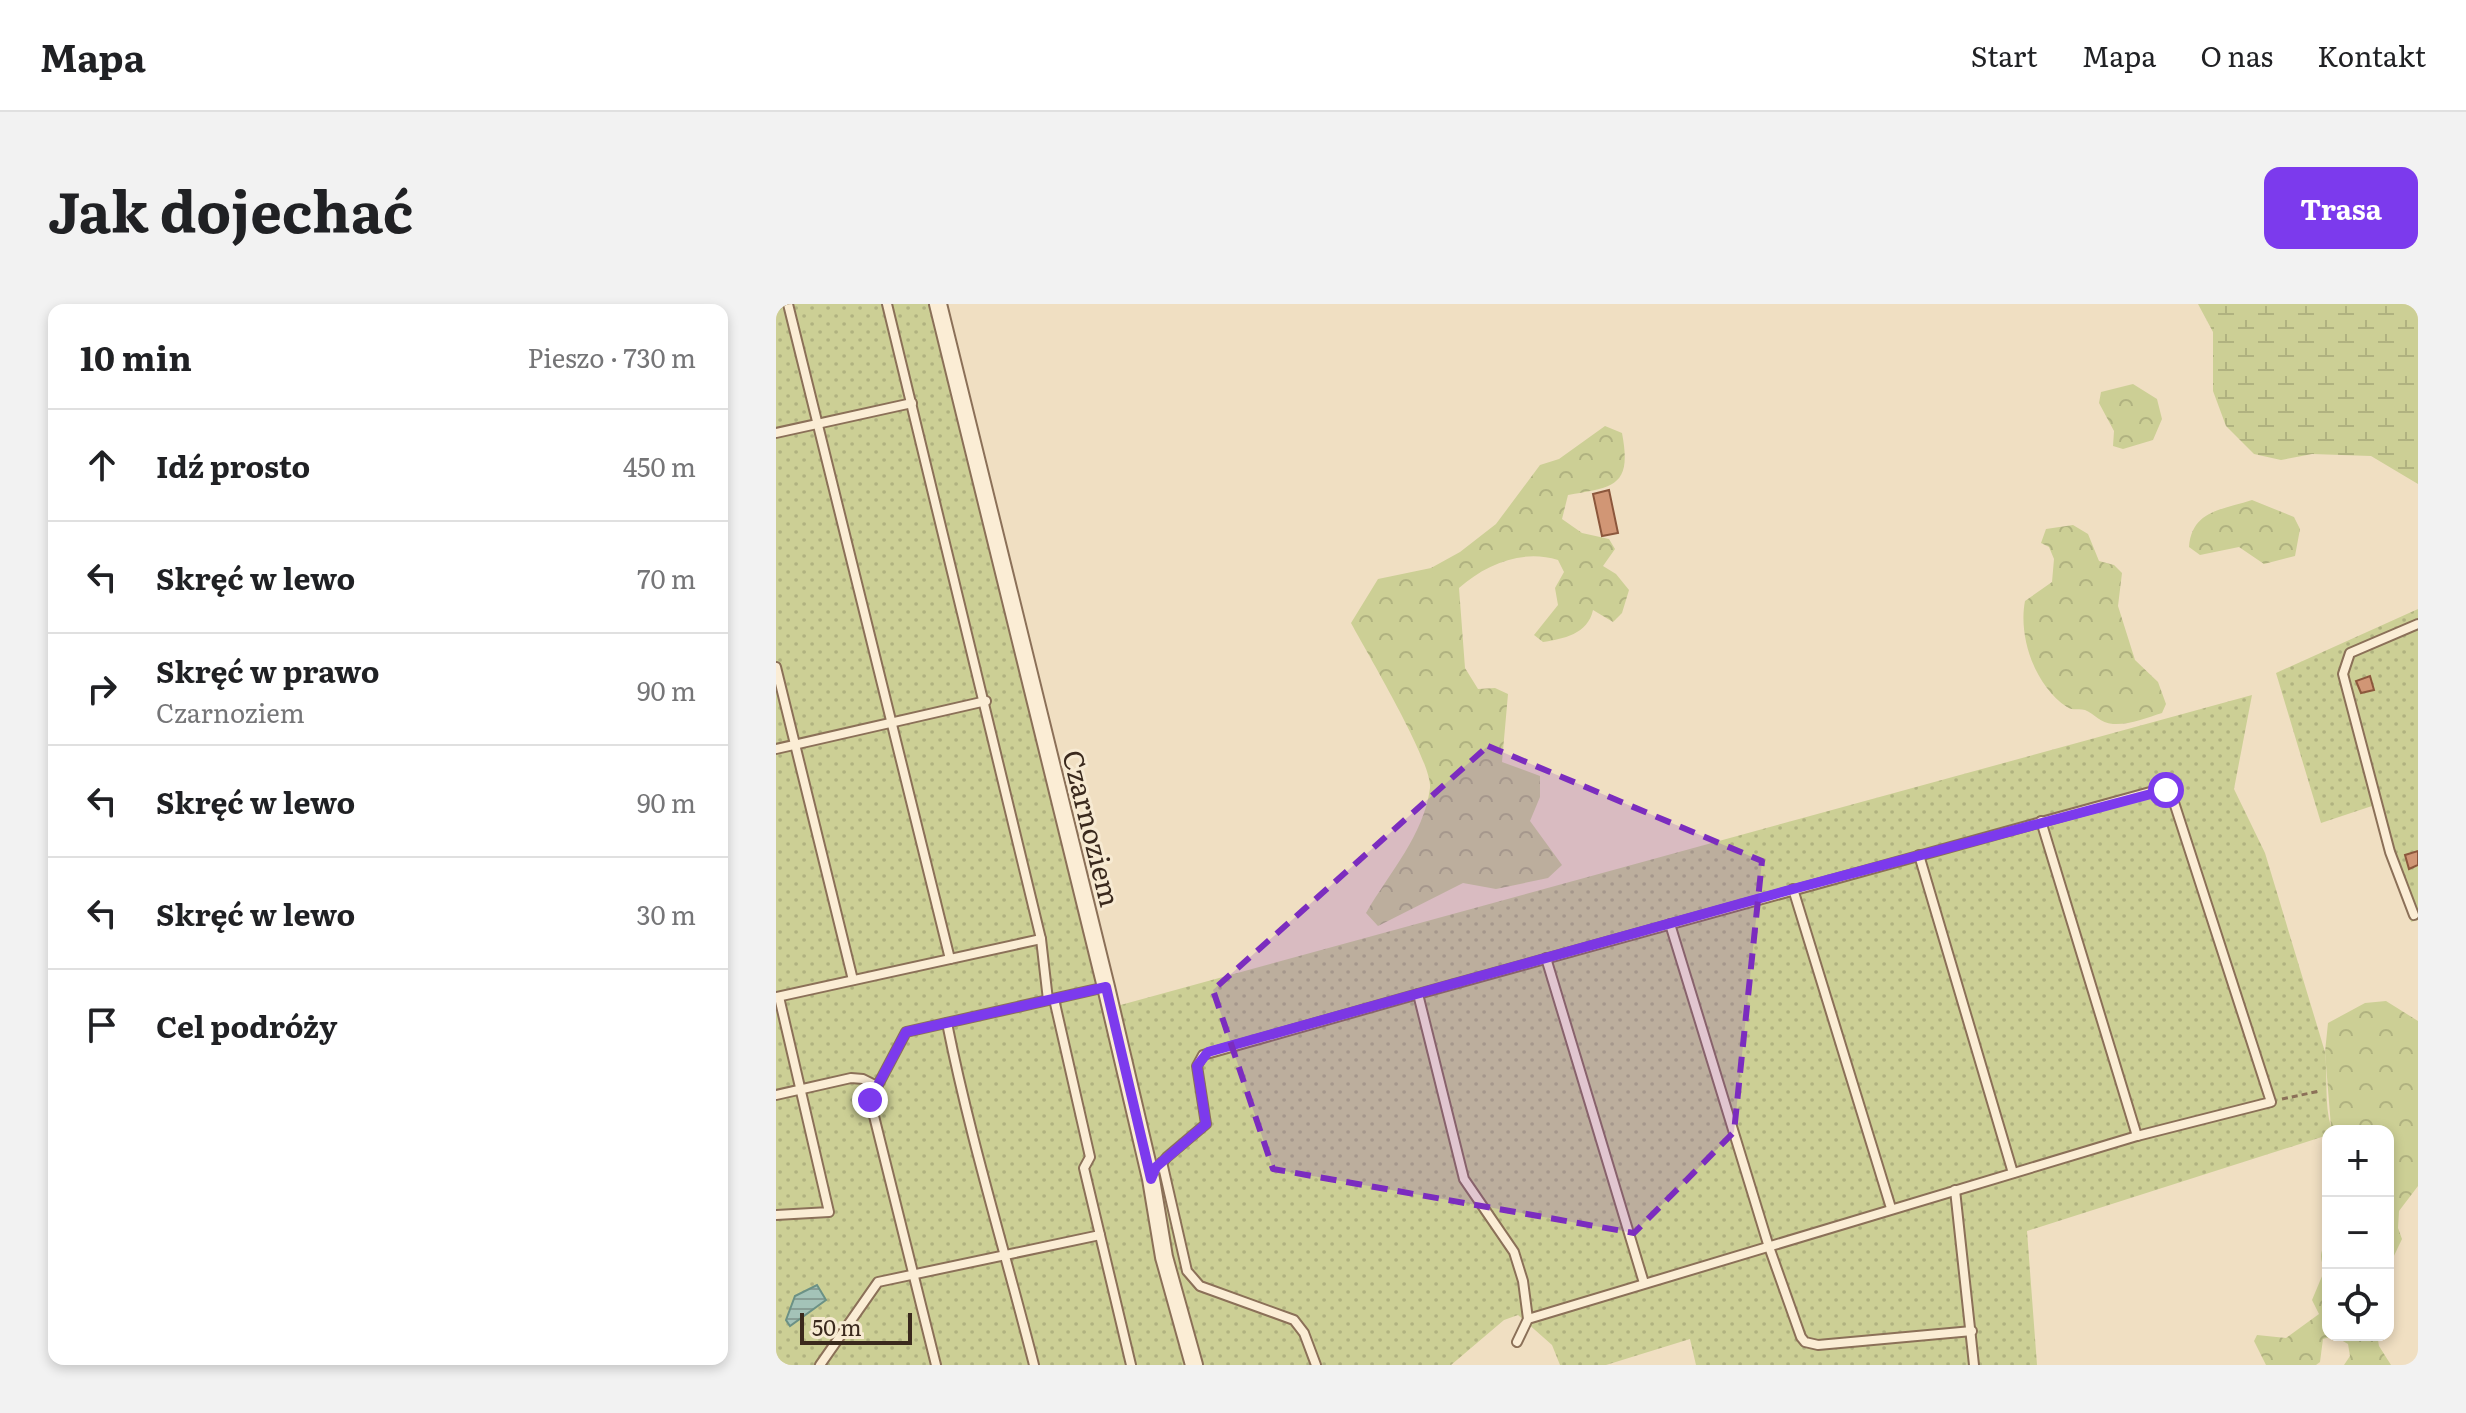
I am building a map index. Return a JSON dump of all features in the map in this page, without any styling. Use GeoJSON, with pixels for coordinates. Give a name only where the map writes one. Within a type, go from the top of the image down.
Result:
{"type":"FeatureCollection","features":[{"type":"Feature","properties":{"kind":"street","name":"Czarnoziem"},"geometry":{"type":"LineString","coordinates":[[938,304],[1106,987],[1151,1179],[1154,1215],[1194,1365]]}},
{"type":"Feature","properties":{"kind":"lane"},"geometry":{"type":"LineString","coordinates":[[788,304],[950,959]]}},
{"type":"Feature","properties":{"kind":"lane"},"geometry":{"type":"LineString","coordinates":[[887,304],[986,701],[1041,939],[1051,999],[1090,1157],[1084,1168],[1131,1365]]}},
{"type":"Feature","properties":{"kind":"lane"},"geometry":{"type":"LineString","coordinates":[[776,433],[912,403]]}},
{"type":"Feature","properties":{"kind":"lane"},"geometry":{"type":"LineString","coordinates":[[2414,915],[2390,852],[2343,674],[2350,653],[2418,624]]}},
{"type":"Feature","properties":{"kind":"lane"},"geometry":{"type":"LineString","coordinates":[[776,667],[853,980]]}},
{"type":"Feature","properties":{"kind":"lane"},"geometry":{"type":"LineString","coordinates":[[776,749],[986,701]]}},
{"type":"Feature","properties":{"kind":"lane"},"geometry":{"type":"LineString","coordinates":[[1151,1179],[1162,1162],[1206,1124],[1197,1066],[1203,1055],[2041,821],[2161,789],[2171,793],[2271,1102],[2137,1136],[1768,1244],[1528,1319]]}},
{"type":"Feature","properties":{"kind":"lane"},"geometry":{"type":"LineString","coordinates":[[2041,821],[2137,1136]]}},
{"type":"Feature","properties":{"kind":"lane"},"geometry":{"type":"LineString","coordinates":[[1919,855],[2013,1173]]}},
{"type":"Feature","properties":{"kind":"lane"},"geometry":{"type":"LineString","coordinates":[[1793,889],[1891,1208]]}},
{"type":"Feature","properties":{"kind":"lane"},"geometry":{"type":"LineString","coordinates":[[1670,924],[1768,1244],[1801,1337],[1810,1345],[1972,1331]]}},
{"type":"Feature","properties":{"kind":"lane"},"geometry":{"type":"LineString","coordinates":[[776,1215],[829,1212],[778,997],[1041,939]]}},
{"type":"Feature","properties":{"kind":"lane"},"geometry":{"type":"LineString","coordinates":[[1546,958],[1644,1283]]}},
{"type":"Feature","properties":{"kind":"lane"},"geometry":{"type":"LineString","coordinates":[[936,1365],[870,1100],[906,1032],[1106,987]]}},
{"type":"Feature","properties":{"kind":"lane"},"geometry":{"type":"LineString","coordinates":[[1418,994],[1464,1179],[1514,1252],[1523,1281],[1528,1319],[1517,1342]]}},
{"type":"Feature","properties":{"kind":"lane"},"geometry":{"type":"LineString","coordinates":[[947,1023],[963,1101],[1034,1365]]}},
{"type":"Feature","properties":{"kind":"lane"},"geometry":{"type":"LineString","coordinates":[[776,1095],[851,1078],[877,1086]]}},
{"type":"Feature","properties":{"kind":"lane"},"geometry":{"type":"LineString","coordinates":[[1162,1162],[1187,1271],[1200,1286],[1294,1320],[1316,1365]]}},
{"type":"Feature","properties":{"kind":"lane"},"geometry":{"type":"LineString","coordinates":[[1955,1190],[1974,1365]]}},
{"type":"Feature","properties":{"kind":"lane"},"geometry":{"type":"LineString","coordinates":[[820,1365],[878,1282],[1100,1235]]}},
{"type":"Feature","properties":{"kind":"path"},"geometry":{"type":"LineString","coordinates":[[2271,1102],[2320,1091]]}},
{"type":"Feature","properties":{"kind":"highlighted area"},"geometry":{"type":"Polygon","coordinates":[[[1488,746],[1762,861],[1734,1132],[1634,1233],[1273,1169],[1213,990],[1488,746]]]}},
{"type":"Feature","properties":{"kind":"green space"},"geometry":{"type":"Polygon","coordinates":[[[776,304],[934,304],[1106,1009],[2252,695],[2234,789],[2265,853],[2325,1052],[2331,1125],[2322,1125],[2322,1137],[2027,1231],[2037,1365],[1696,1365],[1690,1339],[1606,1365],[1560,1365],[1552,1345],[1518,1315],[1504,1320],[1451,1365],[776,1365],[776,304]]]}},
{"type":"Feature","properties":{"kind":"green space"},"geometry":{"type":"Polygon","coordinates":[[[2198,304],[2418,304],[2418,484],[2371,456],[2312,454],[2281,460],[2254,454],[2226,426],[2213,391],[2213,332],[2198,304]]]}},
{"type":"Feature","properties":{"kind":"green space"},"geometry":{"type":"Polygon","coordinates":[[[2133,384],[2157,399],[2162,419],[2153,440],[2123,449],[2113,446],[2114,431],[2099,403],[2101,392],[2133,384]]]}},
{"type":"Feature","properties":{"kind":"green space"},"geometry":{"type":"Polygon","coordinates":[[[1605,426],[1622,433],[1622,474],[1608,486],[1568,495],[1562,519],[1582,533],[1609,539],[1615,549],[1603,566],[1616,574],[1629,590],[1622,613],[1613,622],[1593,610],[1580,630],[1543,642],[1534,635],[1558,605],[1555,588],[1564,572],[1558,560],[1545,557],[1505,561],[1481,572],[1459,588],[1465,668],[1478,689],[1495,688],[1508,694],[1502,762],[1540,776],[1540,797],[1530,821],[1562,865],[1548,878],[1496,889],[1463,883],[1378,926],[1366,913],[1413,838],[1421,822],[1430,788],[1428,775],[1410,732],[1351,623],[1378,579],[1431,568],[1460,552],[1496,524],[1540,465],[1559,459],[1605,426]]]}},
{"type":"Feature","properties":{"kind":"green space"},"geometry":{"type":"Polygon","coordinates":[[[2252,500],[2294,517],[2300,529],[2295,556],[2264,564],[2239,547],[2200,555],[2189,547],[2196,525],[2210,513],[2252,500]]]}},
{"type":"Feature","properties":{"kind":"green space"},"geometry":{"type":"Polygon","coordinates":[[[2073,525],[2088,534],[2099,561],[2114,565],[2122,573],[2118,606],[2135,660],[2158,682],[2166,704],[2162,713],[2119,724],[2108,723],[2085,710],[2067,707],[2046,687],[2031,660],[2024,630],[2025,601],[2052,582],[2054,559],[2049,547],[2041,543],[2046,529],[2073,525]]]}},
{"type":"Feature","properties":{"kind":"green space"},"geometry":{"type":"Polygon","coordinates":[[[2418,609],[2418,920],[2411,922],[2372,806],[2321,823],[2276,673],[2418,609]]]}},
{"type":"Feature","properties":{"kind":"green space"},"geometry":{"type":"Polygon","coordinates":[[[2386,1001],[2418,1021],[2418,1186],[2399,1211],[2398,1228],[2402,1239],[2394,1256],[2394,1125],[2331,1125],[2325,1052],[2328,1023],[2365,1003],[2386,1001]]]}},
{"type":"Feature","properties":{"kind":"green space"},"geometry":{"type":"Polygon","coordinates":[[[2322,1276],[2320,1362],[2316,1365],[2266,1365],[2254,1341],[2257,1335],[2286,1338],[2319,1314],[2312,1300],[2322,1276]]]}},
{"type":"Feature","properties":{"kind":"green space"},"geometry":{"type":"Polygon","coordinates":[[[2343,1341],[2378,1341],[2391,1365],[2344,1365],[2350,1356],[2348,1344],[2343,1341]]]}},
{"type":"Feature","properties":{"kind":"water"},"geometry":{"type":"Polygon","coordinates":[[[817,1285],[826,1300],[790,1326],[786,1320],[795,1296],[817,1285]]]}},
{"type":"Feature","properties":{"kind":"building"},"geometry":{"type":"Polygon","coordinates":[[[1609,490],[1618,533],[1602,536],[1593,494],[1609,490]]]}},
{"type":"Feature","properties":{"kind":"building"},"geometry":{"type":"Polygon","coordinates":[[[2370,676],[2374,690],[2361,693],[2356,681],[2370,676]]]}},
{"type":"Feature","properties":{"kind":"building"},"geometry":{"type":"Polygon","coordinates":[[[2418,851],[2418,865],[2409,869],[2405,855],[2418,851]]]}},
{"type":"Feature","properties":{"kind":"route"},"geometry":{"type":"LineString","coordinates":[[870,1100],[906,1032],[1106,987],[1151,1179],[1156,1167],[1202,1131],[1206,1124],[1208,1117],[1197,1066],[1208,1052],[1793,889],[2166,790]]}}]}
